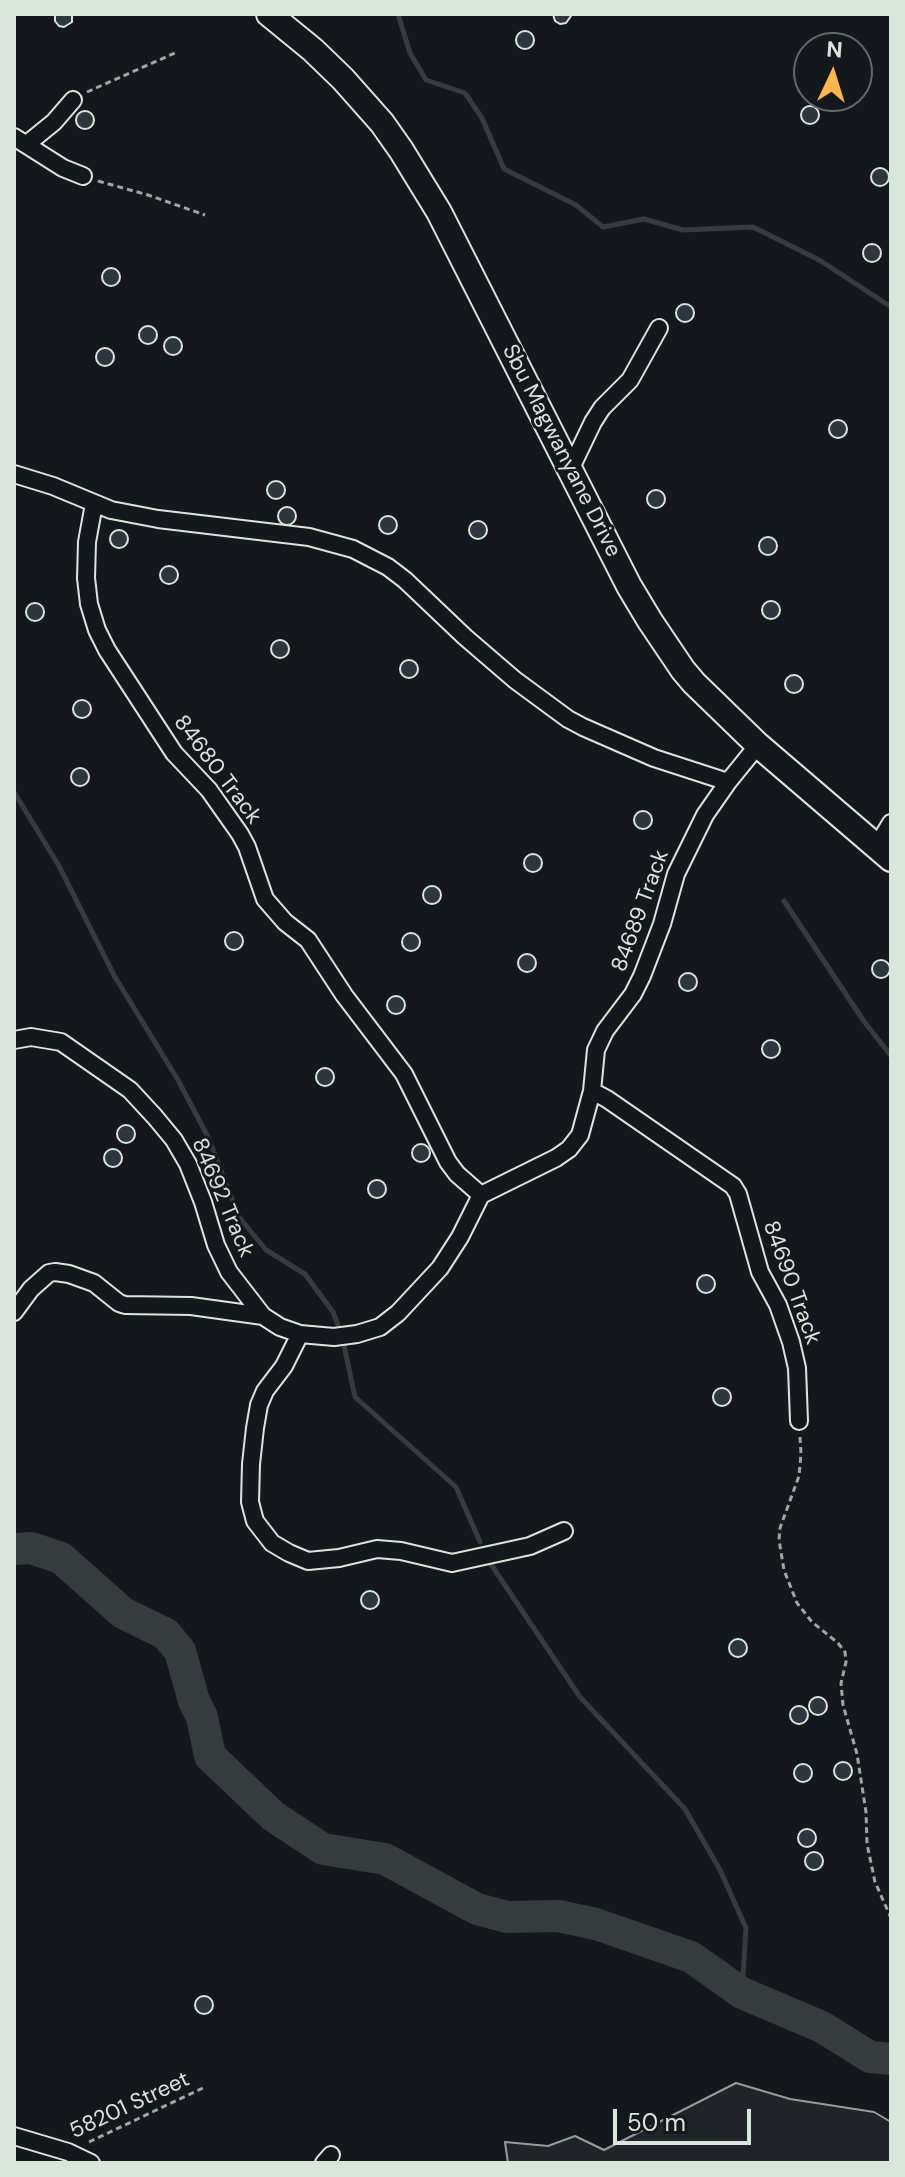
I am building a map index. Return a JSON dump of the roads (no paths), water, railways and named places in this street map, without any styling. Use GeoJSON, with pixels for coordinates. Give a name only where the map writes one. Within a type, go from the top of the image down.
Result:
{"type":"FeatureCollection","features":[{"type":"Feature","properties":{"kind":"main road","name":"Sbu Magwanyane Drive"},"geometry":{"type":"LineString","coordinates":[[269,14],[343,79],[401,150],[439,212],[629,586],[694,683],[758,745],[884,852]]}},
{"type":"Feature","properties":{"kind":"street"},"geometry":{"type":"LineString","coordinates":[[73,100],[54,122],[21,140],[63,168],[83,176]]}},
{"type":"Feature","properties":{"kind":"street"},"geometry":{"type":"LineString","coordinates":[[570,470],[593,422],[602,408],[630,380],[659,328]]}},
{"type":"Feature","properties":{"kind":"street"},"geometry":{"type":"LineString","coordinates":[[14,474],[111,510],[158,519],[295,535],[353,549],[388,567],[405,580],[515,680],[568,719],[654,758],[728,782]]}},
{"type":"Feature","properties":{"kind":"street","name":"84680 Track"},"geometry":{"type":"LineString","coordinates":[[94,504],[87,542],[86,578],[89,604],[107,650],[174,753],[209,790],[240,834],[265,899],[285,922],[308,940],[344,995],[404,1074],[448,1162],[481,1195]]}},
{"type":"Feature","properties":{"kind":"street","name":"84689 Track"},"geometry":{"type":"LineString","coordinates":[[481,1195],[556,1158],[569,1149],[580,1135],[592,1091],[596,1050],[642,976],[662,924],[676,874],[705,815],[758,745]]}},
{"type":"Feature","properties":{"kind":"street"},"geometry":{"type":"LineString","coordinates":[[884,852],[891,823]]}},
{"type":"Feature","properties":{"kind":"street","name":"84692 Track"},"geometry":{"type":"LineString","coordinates":[[14,1040],[31,1037],[61,1042],[130,1090],[155,1117],[188,1164],[216,1245],[229,1272],[263,1316]]}},
{"type":"Feature","properties":{"kind":"street","name":"84690 Track"},"geometry":{"type":"LineString","coordinates":[[592,1091],[733,1186],[760,1272],[778,1305],[791,1342],[797,1368],[799,1421]]}},
{"type":"Feature","properties":{"kind":"street"},"geometry":{"type":"LineString","coordinates":[[14,1312],[31,1289],[49,1273],[55,1272],[94,1283],[125,1305],[191,1306],[263,1316],[280,1327],[300,1334],[334,1337],[357,1334],[380,1327],[398,1313],[440,1268],[481,1195]]}},
{"type":"Feature","properties":{"kind":"street"},"geometry":{"type":"LineString","coordinates":[[300,1334],[284,1366],[265,1391],[255,1428],[250,1502],[255,1521],[272,1543],[308,1561],[377,1549],[401,1551],[452,1563],[530,1546],[564,1531]]}},
{"type":"Feature","properties":{"kind":"street"},"geometry":{"type":"LineString","coordinates":[[14,2136],[68,2152],[91,2163]]}},
{"type":"Feature","properties":{"kind":"waterway"},"geometry":{"type":"LineString","coordinates":[[398,14],[410,53],[426,80],[465,93],[482,118],[504,169],[576,205],[603,227],[644,219],[683,230],[753,227],[821,261],[891,307]]}},
{"type":"Feature","properties":{"kind":"waterway"},"geometry":{"type":"LineString","coordinates":[[14,792],[59,866],[115,977],[178,1080],[208,1137],[239,1217],[266,1250],[305,1274],[333,1312],[342,1336],[355,1397],[456,1487],[480,1542]]}},
{"type":"Feature","properties":{"kind":"waterway"},"geometry":{"type":"LineString","coordinates":[[784,901],[863,1020],[891,1056]]}},
{"type":"Feature","properties":{"kind":"waterway"},"geometry":{"type":"LineString","coordinates":[[14,1549],[31,1548],[61,1558],[123,1613],[166,1634],[180,1651],[194,1701],[202,1717],[210,1756],[273,1816],[323,1849],[385,1859],[477,1909],[507,1917],[558,1916],[596,1924],[691,1957],[742,1993],[822,2027],[870,2057],[891,2059]]}},
{"type":"Feature","properties":{"kind":"waterway"},"geometry":{"type":"LineString","coordinates":[[490,1563],[580,1697],[685,1809],[720,1870],[746,1928],[742,1993]]}}]}
